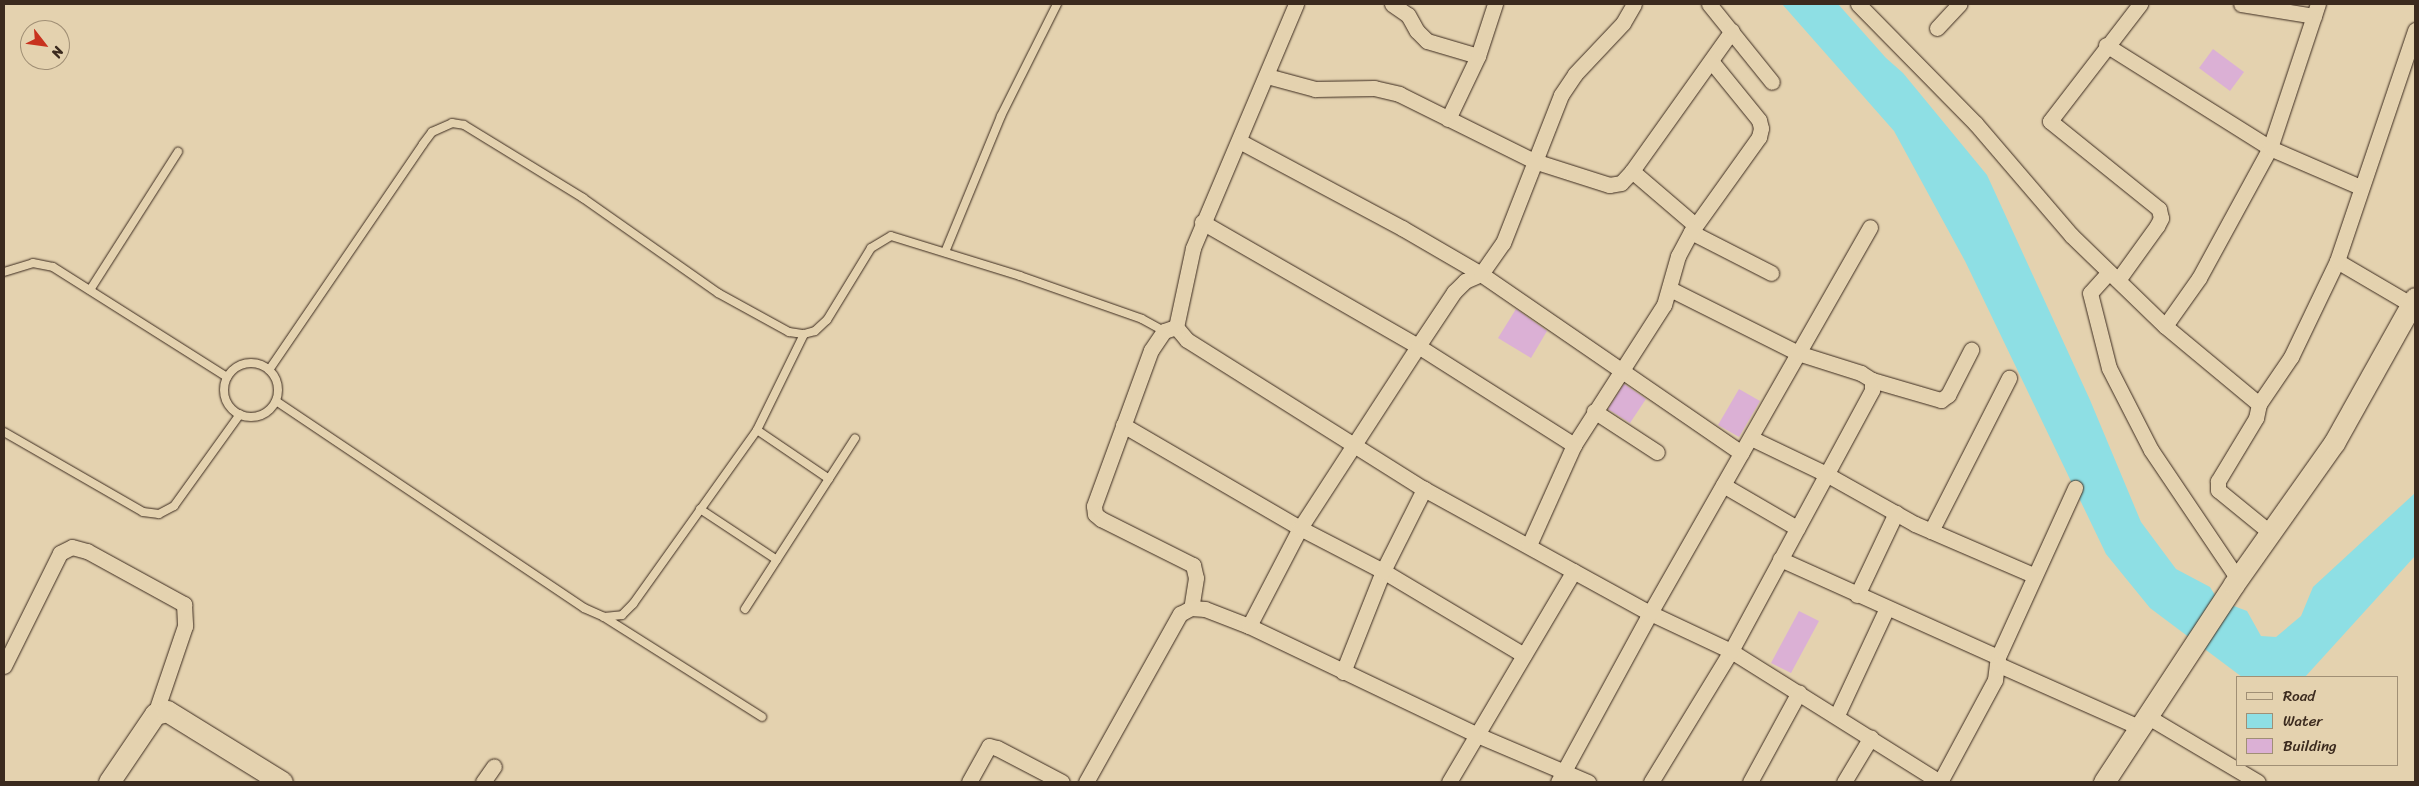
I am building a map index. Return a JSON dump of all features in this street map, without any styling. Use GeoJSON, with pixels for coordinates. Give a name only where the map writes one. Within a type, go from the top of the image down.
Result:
{"type":"FeatureCollection","features":[{"type":"Feature","properties":{"kind":"street"},"geometry":{"type":"LineString","coordinates":[[1191,608],[1196,578],[1193,565],[1095,514],[1094,506],[1151,350],[1170,329],[1202,222],[1239,141],[1296,4]]}},
{"type":"Feature","properties":{"kind":"street"},"geometry":{"type":"LineString","coordinates":[[1392,4],[1408,15],[1417,31],[1427,41],[1478,56]]}},
{"type":"Feature","properties":{"kind":"street"},"geometry":{"type":"LineString","coordinates":[[1448,119],[1478,56],[1495,4]]}},
{"type":"Feature","properties":{"kind":"street"},"geometry":{"type":"LineString","coordinates":[[1249,626],[1300,528],[1418,346],[1454,292],[1465,281],[1481,274],[1508,232],[1561,95],[1575,74],[1623,23],[1634,4]]}},
{"type":"Feature","properties":{"kind":"street"},"geometry":{"type":"LineString","coordinates":[[1709,4],[1772,82]]}},
{"type":"Feature","properties":{"kind":"street"},"geometry":{"type":"LineString","coordinates":[[1858,4],[1976,124],[2070,235],[2165,326],[2259,404]]}},
{"type":"Feature","properties":{"kind":"street"},"geometry":{"type":"LineString","coordinates":[[1937,28],[1959,4]]}},
{"type":"Feature","properties":{"kind":"street"},"geometry":{"type":"LineString","coordinates":[[2140,4],[2050,121],[2159,209],[2161,218],[2157,226],[2113,276],[2090,293],[2109,368],[2151,450],[2236,581]]}},
{"type":"Feature","properties":{"kind":"street"},"geometry":{"type":"LineString","coordinates":[[2165,326],[2199,278],[2270,148],[2316,10],[2241,4]]}},
{"type":"Feature","properties":{"kind":"street"},"geometry":{"type":"LineString","coordinates":[[2272,534],[2218,490],[2218,481],[2256,418],[2259,404],[2291,357],[2337,261],[2360,187],[2415,30]]}},
{"type":"Feature","properties":{"kind":"street"},"geometry":{"type":"LineString","coordinates":[[1267,76],[1315,89],[1374,88],[1399,94],[1534,161],[1609,184],[1621,183],[1632,172],[1732,31]]}},
{"type":"Feature","properties":{"kind":"street"},"geometry":{"type":"LineString","coordinates":[[2106,46],[2270,148],[2360,187]]}},
{"type":"Feature","properties":{"kind":"street"},"geometry":{"type":"LineString","coordinates":[[1529,544],[1574,444],[1664,305],[1678,256],[1693,229],[1759,137],[1761,128],[1759,120],[1710,61]]}},
{"type":"Feature","properties":{"kind":"street"},"geometry":{"type":"LineString","coordinates":[[1239,141],[1402,228],[1481,274],[1741,453]]}},
{"type":"Feature","properties":{"kind":"street"},"geometry":{"type":"LineString","coordinates":[[1632,172],[1693,229],[1771,273]]}},
{"type":"Feature","properties":{"kind":"street"},"geometry":{"type":"LineString","coordinates":[[1202,222],[1418,346],[1574,444]]}},
{"type":"Feature","properties":{"kind":"street"},"geometry":{"type":"LineString","coordinates":[[1561,777],[1650,613],[1870,227]]}},
{"type":"Feature","properties":{"kind":"street"},"geometry":{"type":"LineString","coordinates":[[2104,782],[2142,721],[2236,581],[2272,534],[2334,443],[2414,301],[2337,261]]}},
{"type":"Feature","properties":{"kind":"street"},"geometry":{"type":"LineString","coordinates":[[1670,289],[1798,353],[1861,373],[1872,380],[1941,400],[1948,395],[1971,350]]}},
{"type":"Feature","properties":{"kind":"street"},"geometry":{"type":"LineString","coordinates":[[1170,329],[1204,354],[1355,443],[1424,489],[1529,544],[1650,613],[1731,651],[1837,715],[1940,782],[1995,680],[1998,661],[2033,575],[2076,488]]}},
{"type":"Feature","properties":{"kind":"street"},"geometry":{"type":"LineString","coordinates":[[1931,531],[2009,378]]}},
{"type":"Feature","properties":{"kind":"street"},"geometry":{"type":"LineString","coordinates":[[1651,782],[1731,651],[1872,390],[1872,380]]}},
{"type":"Feature","properties":{"kind":"street"},"geometry":{"type":"LineString","coordinates":[[1594,411],[1657,452]]}},
{"type":"Feature","properties":{"kind":"street"},"geometry":{"type":"LineString","coordinates":[[1123,425],[1300,528],[1383,571],[1524,655]]}},
{"type":"Feature","properties":{"kind":"street"},"geometry":{"type":"LineString","coordinates":[[1751,438],[1826,474],[1931,531],[2033,575]]}},
{"type":"Feature","properties":{"kind":"street"},"geometry":{"type":"LineString","coordinates":[[1723,485],[1797,528]]}},
{"type":"Feature","properties":{"kind":"street"},"geometry":{"type":"LineString","coordinates":[[1343,672],[1383,571],[1424,489]]}},
{"type":"Feature","properties":{"kind":"street"},"geometry":{"type":"LineString","coordinates":[[1857,595],[1896,513]]}},
{"type":"Feature","properties":{"kind":"street"},"geometry":{"type":"LineString","coordinates":[[4,666],[60,553],[65,548],[80,549],[184,604],[185,626],[156,714],[110,782]]}},
{"type":"Feature","properties":{"kind":"street"},"geometry":{"type":"LineString","coordinates":[[1780,559],[1887,608],[2073,698],[2142,721],[2258,782]]}},
{"type":"Feature","properties":{"kind":"street"},"geometry":{"type":"LineString","coordinates":[[1450,782],[1475,734],[1574,570]]}},
{"type":"Feature","properties":{"kind":"street"},"geometry":{"type":"LineString","coordinates":[[1086,782],[1180,614],[1191,608],[1205,609],[1249,626],[1561,777],[1588,782]]}},
{"type":"Feature","properties":{"kind":"street"},"geometry":{"type":"LineString","coordinates":[[1837,715],[1887,608]]}},
{"type":"Feature","properties":{"kind":"street"},"geometry":{"type":"LineString","coordinates":[[1750,782],[1799,692]]}},
{"type":"Feature","properties":{"kind":"street"},"geometry":{"type":"LineString","coordinates":[[156,714],[166,710],[181,716],[282,782]]}},
{"type":"Feature","properties":{"kind":"street"},"geometry":{"type":"LineString","coordinates":[[1844,782],[1871,737]]}},
{"type":"Feature","properties":{"kind":"street"},"geometry":{"type":"LineString","coordinates":[[969,782],[989,746],[997,748],[1062,782]]}},
{"type":"Feature","properties":{"kind":"street"},"geometry":{"type":"LineString","coordinates":[[483,782],[494,766]]}},
{"type":"Feature","properties":{"kind":"lane"},"geometry":{"type":"LineString","coordinates":[[945,252],[1001,116],[1057,4]]}},
{"type":"Feature","properties":{"kind":"lane"},"geometry":{"type":"LineString","coordinates":[[269,370],[423,144],[432,132],[452,122],[464,125],[583,198],[718,293],[789,332],[804,334],[815,331],[827,320],[871,248],[878,241],[898,238],[945,252],[1170,329]]}},
{"type":"Feature","properties":{"kind":"lane"},"geometry":{"type":"LineString","coordinates":[[90,290],[178,152]]}},
{"type":"Feature","properties":{"kind":"lane"},"geometry":{"type":"LineString","coordinates":[[4,272],[33,263],[53,267],[227,377]]}},
{"type":"Feature","properties":{"kind":"lane"},"geometry":{"type":"LineString","coordinates":[[604,617],[622,615],[633,604],[757,430],[804,334]]}},
{"type":"Feature","properties":{"kind":"lane"},"geometry":{"type":"LineString","coordinates":[[247,363],[269,370],[277,384],[276,400],[265,413],[257,416],[240,414],[227,403],[224,394],[227,377],[247,363]]}},
{"type":"Feature","properties":{"kind":"lane"},"geometry":{"type":"LineString","coordinates":[[276,400],[584,608],[604,617],[762,717]]}},
{"type":"Feature","properties":{"kind":"lane"},"geometry":{"type":"LineString","coordinates":[[4,432],[143,512],[159,514],[174,506],[240,414]]}},
{"type":"Feature","properties":{"kind":"lane"},"geometry":{"type":"LineString","coordinates":[[757,430],[829,479]]}},
{"type":"Feature","properties":{"kind":"lane"},"geometry":{"type":"LineString","coordinates":[[745,609],[855,438]]}},
{"type":"Feature","properties":{"kind":"lane"},"geometry":{"type":"LineString","coordinates":[[700,509],[777,560]]}},
{"type":"Feature","properties":{"kind":"water"},"geometry":{"type":"Polygon","coordinates":[[[1782,4],[1838,4],[1886,58],[1903,73],[1987,175],[2090,400],[2141,522],[2176,569],[2210,587],[2218,600],[2247,611],[2261,636],[2276,637],[2301,616],[2313,587],[2415,493],[2415,556],[2306,676],[2241,676],[2150,608],[2106,554],[1965,261],[1894,131],[1782,4]]]}},
{"type":"Feature","properties":{"kind":"building"},"geometry":{"type":"Polygon","coordinates":[[[2213,49],[2244,72],[2230,91],[2199,68],[2213,49]]]}},
{"type":"Feature","properties":{"kind":"building"},"geometry":{"type":"Polygon","coordinates":[[[1516,309],[1547,331],[1531,358],[1498,338],[1516,309]]]}},
{"type":"Feature","properties":{"kind":"building"},"geometry":{"type":"Polygon","coordinates":[[[1624,384],[1646,399],[1630,423],[1608,409],[1624,384]]]}},
{"type":"Feature","properties":{"kind":"building"},"geometry":{"type":"Polygon","coordinates":[[[1739,389],[1760,401],[1739,437],[1718,425],[1739,389]]]}},
{"type":"Feature","properties":{"kind":"building"},"geometry":{"type":"Polygon","coordinates":[[[1799,611],[1819,621],[1791,673],[1771,663],[1799,611]]]}}]}
